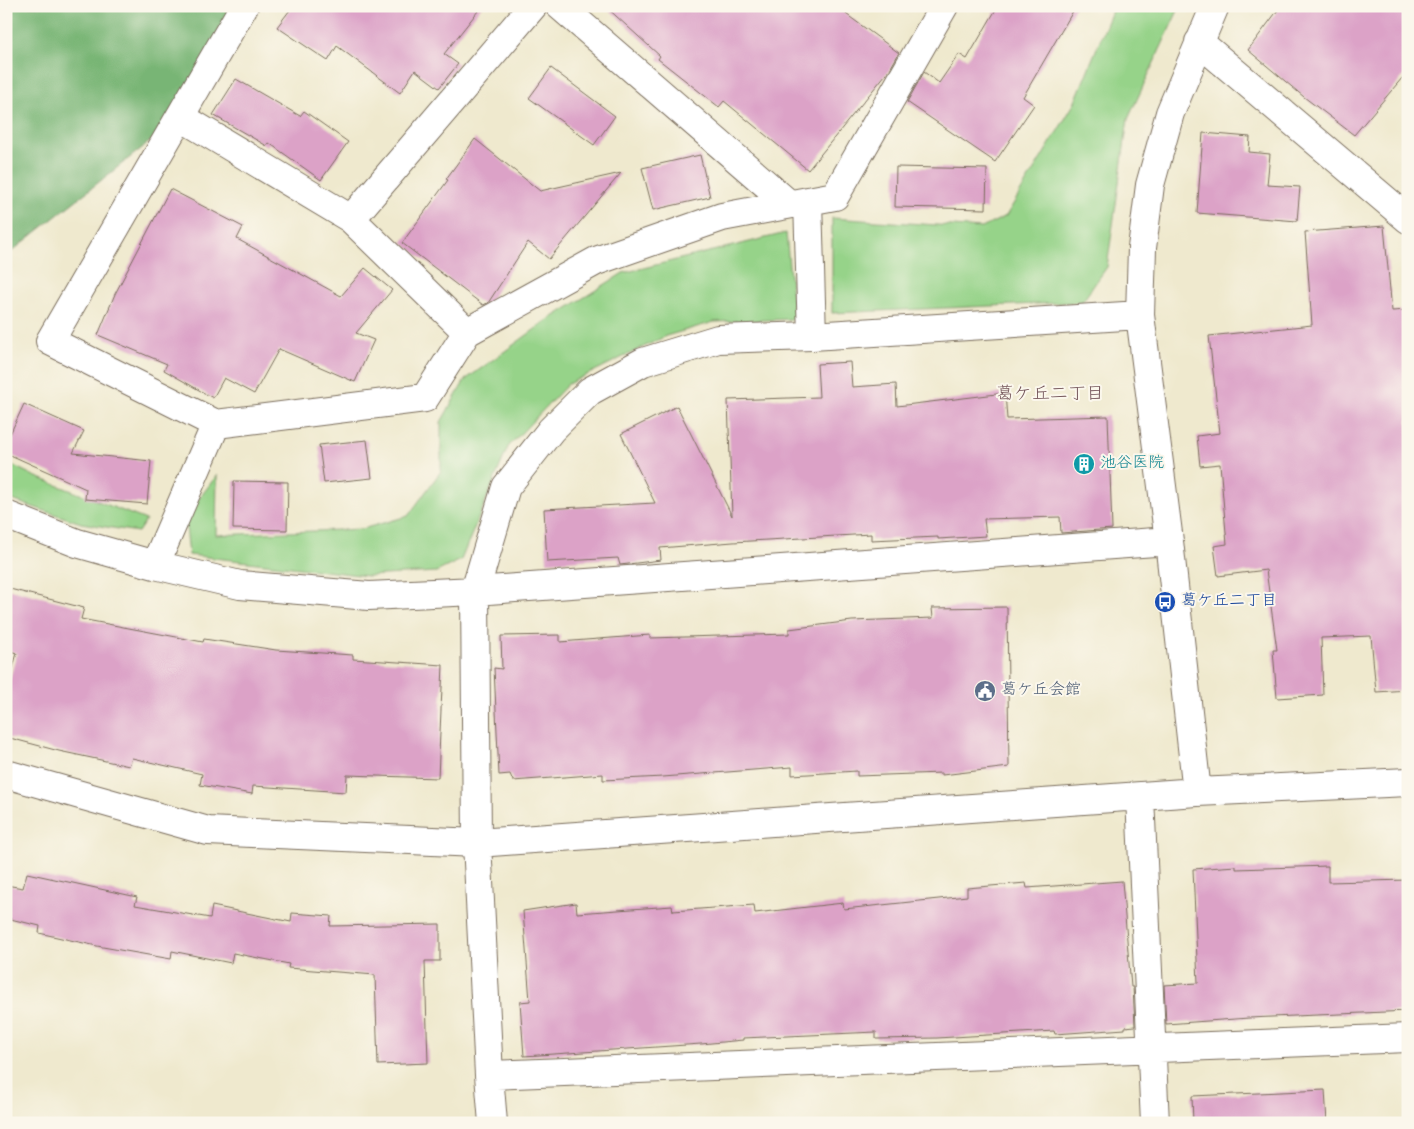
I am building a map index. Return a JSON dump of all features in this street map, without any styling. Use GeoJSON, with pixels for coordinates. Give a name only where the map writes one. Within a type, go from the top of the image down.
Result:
{"type":"FeatureCollection","features":[{"type":"Feature","properties":{"kind":"street"},"geometry":{"type":"LineString","coordinates":[[244,6],[50,341],[216,424],[425,398],[467,332],[596,261],[722,217],[835,196],[936,9]]}},
{"type":"Feature","properties":{"kind":"street"},"geometry":{"type":"LineString","coordinates":[[351,218],[533,6]]}},
{"type":"Feature","properties":{"kind":"street"},"geometry":{"type":"LineString","coordinates":[[560,6],[799,202],[812,336]]}},
{"type":"Feature","properties":{"kind":"street"},"geometry":{"type":"LineString","coordinates":[[1197,792],[1169,541],[1140,315],[1142,248],[1150,185],[1170,113],[1215,6]]}},
{"type":"Feature","properties":{"kind":"street"},"geometry":{"type":"LineString","coordinates":[[1199,42],[1408,219]]}},
{"type":"Feature","properties":{"kind":"street"},"geometry":{"type":"LineString","coordinates":[[181,117],[351,218],[467,332]]}},
{"type":"Feature","properties":{"kind":"street"},"geometry":{"type":"LineString","coordinates":[[494,1123],[489,1075],[477,843],[475,591],[506,487],[551,430],[590,391],[643,362],[718,339],[812,336],[1140,315]]}},
{"type":"Feature","properties":{"kind":"street"},"geometry":{"type":"LineString","coordinates":[[155,565],[216,424]]}},
{"type":"Feature","properties":{"kind":"street"},"geometry":{"type":"LineString","coordinates":[[6,515],[78,543],[155,565],[240,585],[369,596],[475,591],[1169,541]]}},
{"type":"Feature","properties":{"kind":"street"},"geometry":{"type":"LineString","coordinates":[[6,774],[208,831],[477,843],[1197,792],[1408,782]]}},
{"type":"Feature","properties":{"kind":"street"},"geometry":{"type":"LineString","coordinates":[[1140,797],[1155,1123]]}},
{"type":"Feature","properties":{"kind":"street"},"geometry":{"type":"LineString","coordinates":[[489,1075],[1408,1038]]}},
{"type":"Feature","properties":{"kind":"green space"},"geometry":{"type":"Polygon","coordinates":[[[6,6],[239,6],[181,117],[6,256],[6,6]]]}},
{"type":"Feature","properties":{"kind":"green space"},"geometry":{"type":"Polygon","coordinates":[[[1114,6],[1180,6],[1128,119],[1107,267],[1082,302],[832,313],[832,218],[982,228],[1006,216],[1074,104],[1114,6]]]}},
{"type":"Feature","properties":{"kind":"green space"},"geometry":{"type":"Polygon","coordinates":[[[786,233],[794,319],[714,322],[666,336],[568,384],[508,447],[461,560],[436,572],[367,576],[189,555],[185,517],[217,475],[216,535],[362,529],[408,516],[441,471],[441,422],[465,380],[545,322],[623,273],[786,233]]]}},
{"type":"Feature","properties":{"kind":"green space"},"geometry":{"type":"Polygon","coordinates":[[[6,462],[34,476],[146,520],[138,532],[81,523],[6,498],[6,462]]]}},
{"type":"Feature","properties":{"kind":"building"},"geometry":{"type":"Polygon","coordinates":[[[293,6],[482,6],[444,54],[458,64],[439,88],[415,70],[400,93],[337,46],[328,61],[277,27],[293,6]]]}},
{"type":"Feature","properties":{"kind":"building"},"geometry":{"type":"Polygon","coordinates":[[[605,6],[835,6],[899,53],[890,69],[808,170],[724,101],[719,107],[658,59],[660,56],[605,6]]]}},
{"type":"Feature","properties":{"kind":"building"},"geometry":{"type":"Polygon","coordinates":[[[998,6],[1076,6],[1023,97],[1034,105],[995,162],[907,102],[924,72],[939,83],[959,54],[967,59],[998,6]]]}},
{"type":"Feature","properties":{"kind":"building"},"geometry":{"type":"Polygon","coordinates":[[[1281,6],[1408,6],[1408,71],[1354,135],[1304,97],[1248,50],[1281,6]]]}},
{"type":"Feature","properties":{"kind":"building"},"geometry":{"type":"Polygon","coordinates":[[[551,68],[615,116],[594,145],[529,98],[551,68]]]}},
{"type":"Feature","properties":{"kind":"building"},"geometry":{"type":"Polygon","coordinates":[[[236,79],[300,116],[304,111],[348,142],[321,180],[269,143],[267,146],[213,115],[236,79]]]}},
{"type":"Feature","properties":{"kind":"building"},"geometry":{"type":"Polygon","coordinates":[[[1203,133],[1250,137],[1249,152],[1270,154],[1267,185],[1300,187],[1297,221],[1197,213],[1203,133]]]}},
{"type":"Feature","properties":{"kind":"building"},"geometry":{"type":"Polygon","coordinates":[[[475,139],[540,191],[621,173],[549,259],[528,242],[488,303],[483,305],[402,243],[475,139]]]}},
{"type":"Feature","properties":{"kind":"building"},"geometry":{"type":"Polygon","coordinates":[[[700,155],[710,197],[653,210],[642,168],[700,155]]]}},
{"type":"Feature","properties":{"kind":"building"},"geometry":{"type":"Polygon","coordinates":[[[896,167],[987,169],[986,209],[895,207],[896,167]]]}},
{"type":"Feature","properties":{"kind":"building"},"geometry":{"type":"Polygon","coordinates":[[[170,189],[243,227],[237,239],[341,296],[365,268],[392,290],[356,333],[374,340],[355,382],[279,349],[254,394],[224,378],[213,398],[164,370],[167,364],[98,335],[115,294],[170,189]]]}},
{"type":"Feature","properties":{"kind":"building"},"geometry":{"type":"Polygon","coordinates":[[[1384,226],[1392,311],[1408,310],[1408,690],[1376,692],[1371,636],[1321,638],[1323,695],[1277,698],[1273,650],[1277,650],[1266,570],[1218,576],[1214,546],[1227,544],[1220,464],[1200,466],[1197,436],[1220,433],[1209,336],[1312,325],[1305,232],[1384,226]]]}},
{"type":"Feature","properties":{"kind":"building"},"geometry":{"type":"Polygon","coordinates":[[[850,362],[852,387],[896,384],[897,406],[1005,393],[1007,419],[1108,416],[1112,529],[1061,533],[1060,517],[984,519],[986,536],[871,540],[871,534],[733,542],[660,548],[661,560],[620,565],[618,558],[547,562],[544,509],[655,503],[621,434],[677,406],[732,516],[728,400],[819,397],[817,364],[850,362]]]}},
{"type":"Feature","properties":{"kind":"building"},"geometry":{"type":"Polygon","coordinates":[[[24,404],[84,431],[73,453],[151,461],[147,504],[85,499],[86,489],[6,453],[6,443],[24,404]]]}},
{"type":"Feature","properties":{"kind":"building"},"geometry":{"type":"Polygon","coordinates":[[[367,440],[372,478],[324,483],[319,445],[367,440]]]}},
{"type":"Feature","properties":{"kind":"building"},"geometry":{"type":"Polygon","coordinates":[[[234,481],[288,482],[287,530],[233,529],[234,481]]]}},
{"type":"Feature","properties":{"kind":"building"},"geometry":{"type":"Polygon","coordinates":[[[6,588],[84,608],[81,619],[203,642],[204,639],[276,650],[353,655],[353,659],[443,665],[438,778],[347,775],[346,792],[253,786],[252,794],[200,785],[202,774],[132,758],[129,766],[6,737],[6,693],[17,653],[6,650],[6,588]]]}},
{"type":"Feature","properties":{"kind":"building"},"geometry":{"type":"Polygon","coordinates":[[[1007,607],[1009,767],[942,775],[942,773],[857,776],[857,771],[792,775],[792,767],[603,780],[603,774],[513,781],[510,774],[499,775],[494,668],[502,669],[501,636],[560,635],[560,642],[650,635],[650,638],[789,634],[789,629],[852,621],[933,618],[932,608],[1007,607]]]}},
{"type":"Feature","properties":{"kind":"building"},"geometry":{"type":"Polygon","coordinates":[[[1236,866],[1236,869],[1328,866],[1328,882],[1408,880],[1408,923],[1405,923],[1408,1011],[1249,1018],[1166,1024],[1164,985],[1198,983],[1193,869],[1236,866]]]}},
{"type":"Feature","properties":{"kind":"building"},"geometry":{"type":"Polygon","coordinates":[[[27,873],[137,897],[135,905],[210,918],[212,906],[291,922],[292,913],[331,916],[330,926],[440,924],[440,961],[425,961],[428,1063],[378,1065],[375,975],[288,968],[289,964],[233,953],[231,963],[172,951],[171,959],[97,946],[39,933],[40,926],[6,918],[6,885],[23,888],[27,873]]]}},
{"type":"Feature","properties":{"kind":"building"},"geometry":{"type":"Polygon","coordinates":[[[1122,881],[1135,1026],[1125,1027],[1125,1029],[1055,1034],[1054,1031],[937,1038],[876,1039],[876,1032],[743,1038],[743,1040],[701,1044],[524,1056],[520,1002],[530,1001],[523,911],[576,903],[577,913],[672,906],[673,911],[754,905],[755,913],[843,903],[844,909],[967,896],[967,888],[1026,883],[1027,888],[1122,881]]]}},
{"type":"Feature","properties":{"kind":"building"},"geometry":{"type":"Polygon","coordinates":[[[1325,1090],[1327,1123],[1193,1123],[1192,1096],[1325,1090]]]}},
{"type":"Feature","properties":{"kind":"place","name":"池谷医院"},"geometry":{"type":"Point","coordinates":[1084,464]}},
{"type":"Feature","properties":{"kind":"place","name":"葛ケ丘二丁目"},"geometry":{"type":"Point","coordinates":[1165,602]}},
{"type":"Feature","properties":{"kind":"place","name":"葛ケ丘会館"},"geometry":{"type":"Point","coordinates":[985,691]}},
{"type":"Feature","properties":{"kind":"district","name":"葛ケ丘二丁目"},"geometry":{"type":"Point","coordinates":[1050,395]}}]}
